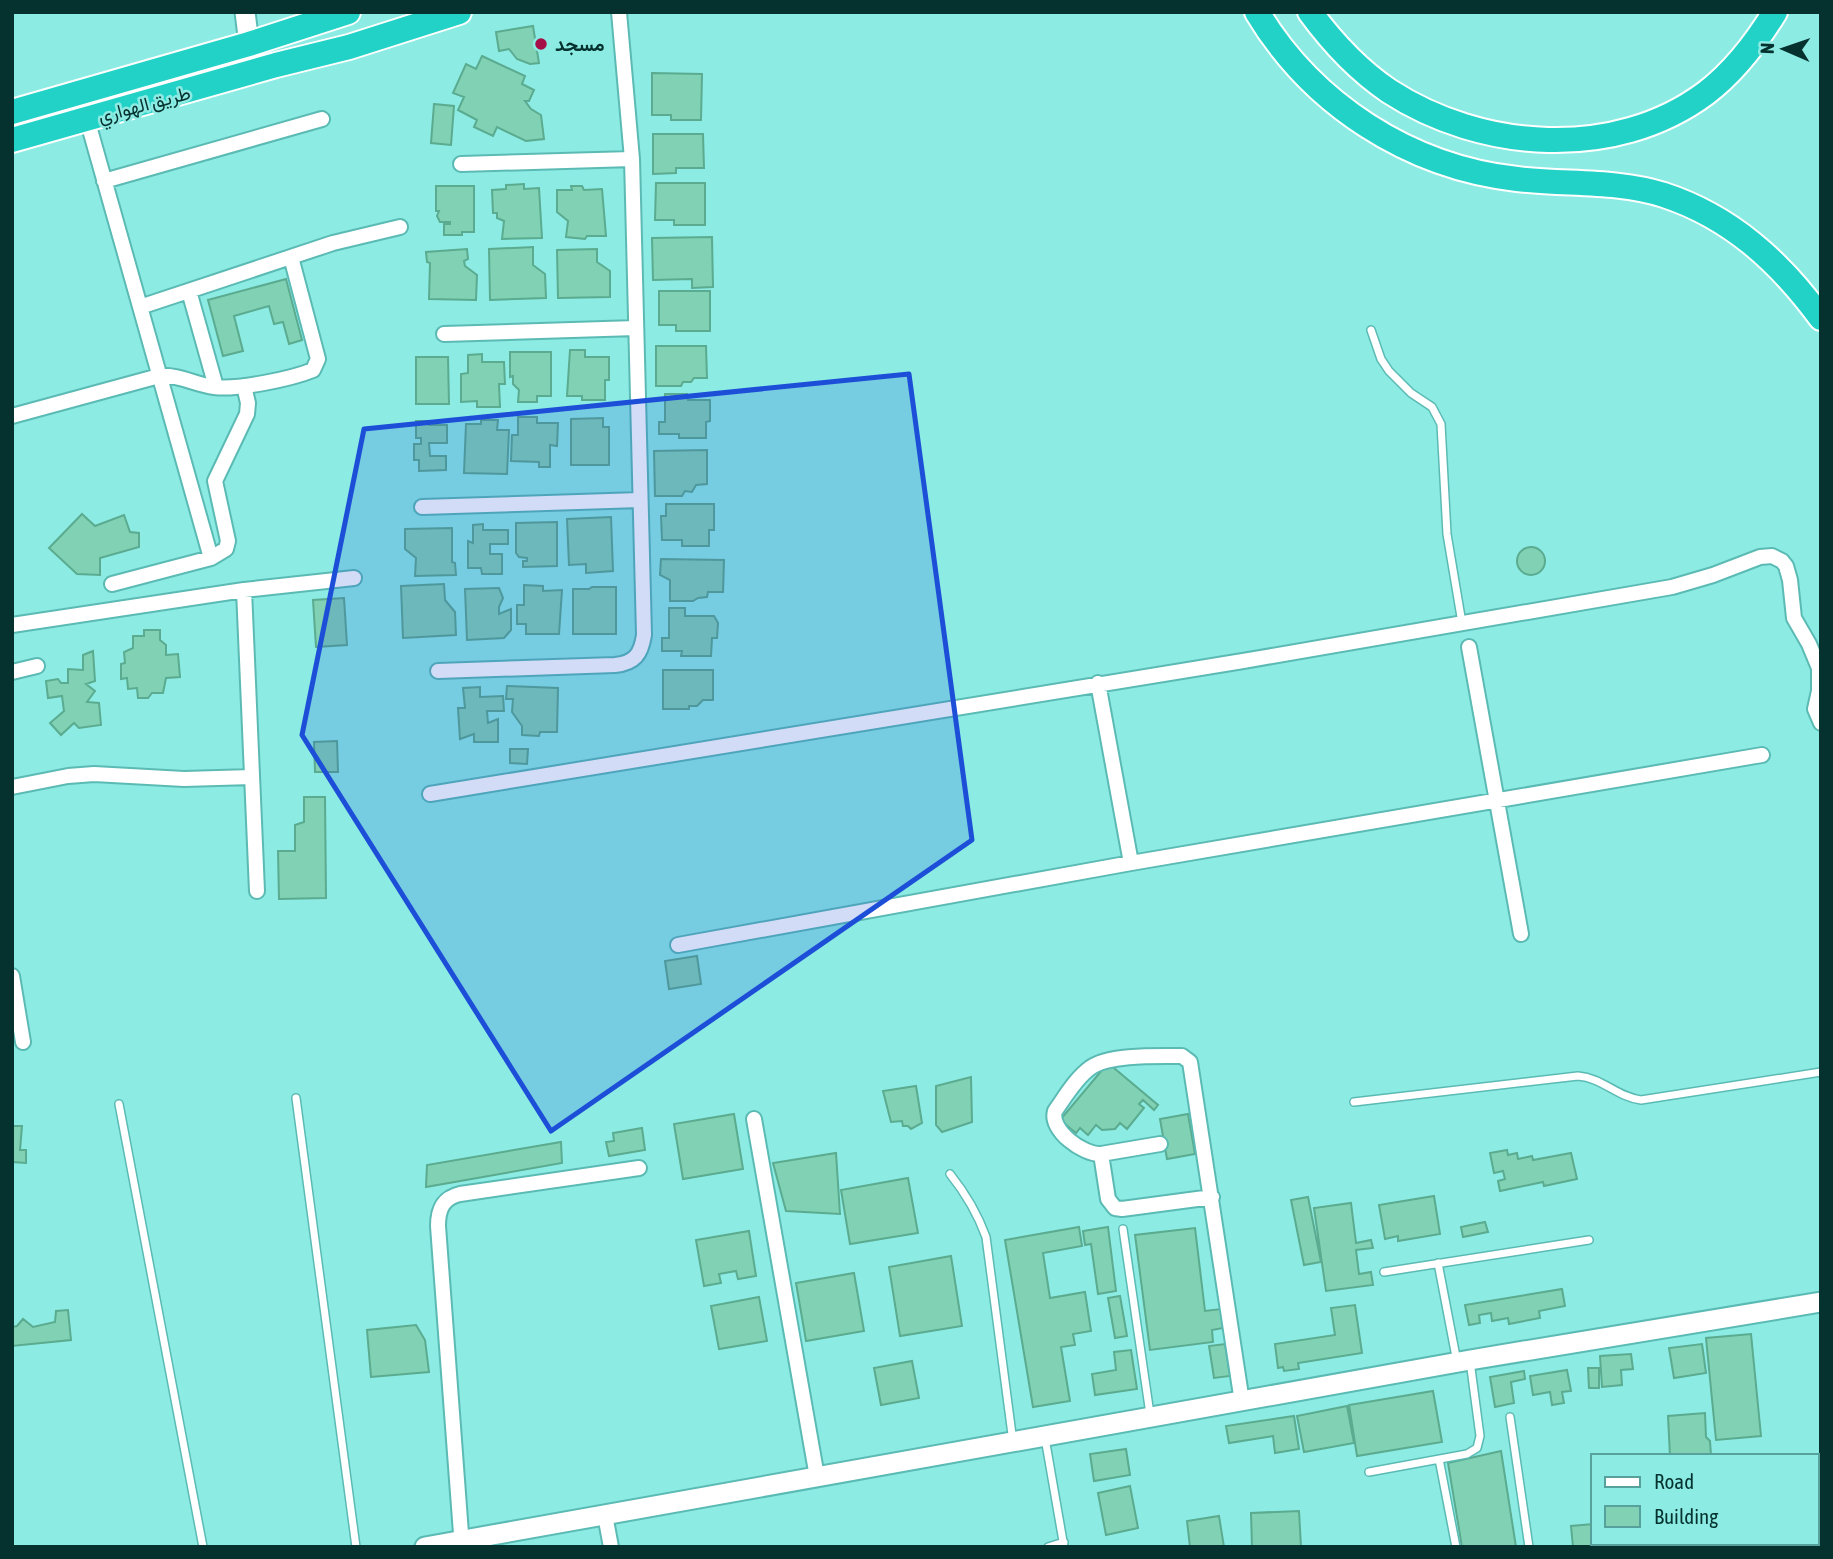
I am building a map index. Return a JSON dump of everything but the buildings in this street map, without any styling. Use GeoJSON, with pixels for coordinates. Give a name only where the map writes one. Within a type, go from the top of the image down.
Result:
{"type":"FeatureCollection","features":[{"type":"Feature","properties":{"kind":"highway","name":"طريق الهواري"},"geometry":{"type":"LineString","coordinates":[[12,112],[249,44],[303,23],[348,12]]}},
{"type":"Feature","properties":{"kind":"highway","name":"طريق الهواري"},"geometry":{"type":"LineString","coordinates":[[12,141],[276,65],[349,47],[459,12]]}},
{"type":"Feature","properties":{"kind":"highway"},"geometry":{"type":"LineString","coordinates":[[1257,12],[1284,53],[1317,89],[1356,119],[1387,137],[1442,162],[1490,175],[1540,181],[1616,184],[1689,204],[1754,242],[1821,318]]}},
{"type":"Feature","properties":{"kind":"highway"},"geometry":{"type":"LineString","coordinates":[[1310,12],[1352,61],[1370,77],[1409,103],[1454,123],[1479,130],[1553,140],[1624,132],[1689,104],[1706,93],[1737,64],[1775,12]]}},
{"type":"Feature","properties":{"kind":"street"},"geometry":{"type":"LineString","coordinates":[[245,12],[249,44]]}},
{"type":"Feature","properties":{"kind":"street"},"geometry":{"type":"LineString","coordinates":[[438,671],[626,664],[636,659],[642,648],[644,635],[632,159],[619,12]]}},
{"type":"Feature","properties":{"kind":"street"},"geometry":{"type":"LineString","coordinates":[[87,119],[211,558]]}},
{"type":"Feature","properties":{"kind":"street"},"geometry":{"type":"LineString","coordinates":[[104,181],[322,120]]}},
{"type":"Feature","properties":{"kind":"street"},"geometry":{"type":"LineString","coordinates":[[461,164],[632,159]]}},
{"type":"Feature","properties":{"kind":"street"},"geometry":{"type":"LineString","coordinates":[[140,307],[291,257],[400,227]]}},
{"type":"Feature","properties":{"kind":"street"},"geometry":{"type":"LineString","coordinates":[[12,415],[159,376],[171,376],[216,387],[244,386],[309,372],[317,363],[291,257]]}},
{"type":"Feature","properties":{"kind":"street"},"geometry":{"type":"LineString","coordinates":[[189,291],[216,387]]}},
{"type":"Feature","properties":{"kind":"street"},"geometry":{"type":"LineString","coordinates":[[444,334],[636,328]]}},
{"type":"Feature","properties":{"kind":"street"},"geometry":{"type":"LineString","coordinates":[[113,584],[211,558],[223,552],[228,545],[215,481],[245,419],[248,403],[244,386]]}},
{"type":"Feature","properties":{"kind":"street"},"geometry":{"type":"LineString","coordinates":[[422,506],[640,500]]}},
{"type":"Feature","properties":{"kind":"street"},"geometry":{"type":"LineString","coordinates":[[430,794],[1672,587],[1760,557],[1772,556],[1786,566],[1793,595],[1794,618],[1819,668],[1819,691],[1815,709],[1821,723]]}},
{"type":"Feature","properties":{"kind":"street"},"geometry":{"type":"LineString","coordinates":[[12,625],[244,590],[354,578]]}},
{"type":"Feature","properties":{"kind":"street"},"geometry":{"type":"LineString","coordinates":[[244,590],[257,891]]}},
{"type":"Feature","properties":{"kind":"street"},"geometry":{"type":"LineString","coordinates":[[1469,647],[1521,934]]}},
{"type":"Feature","properties":{"kind":"street"},"geometry":{"type":"LineString","coordinates":[[12,672],[37,666]]}},
{"type":"Feature","properties":{"kind":"street"},"geometry":{"type":"LineString","coordinates":[[1098,683],[1131,863]]}},
{"type":"Feature","properties":{"kind":"street"},"geometry":{"type":"LineString","coordinates":[[678,945],[1131,863],[1762,755]]}},
{"type":"Feature","properties":{"kind":"street"},"geometry":{"type":"LineString","coordinates":[[12,787],[94,774],[197,779],[252,777]]}},
{"type":"Feature","properties":{"kind":"street"},"geometry":{"type":"LineString","coordinates":[[12,976],[23,1042]]}},
{"type":"Feature","properties":{"kind":"street"},"geometry":{"type":"LineString","coordinates":[[1160,1144],[1101,1154],[1086,1152],[1056,1127],[1055,1111],[1081,1076],[1093,1065],[1105,1061],[1182,1056],[1191,1062],[1242,1402]]}},
{"type":"Feature","properties":{"kind":"street"},"geometry":{"type":"LineString","coordinates":[[754,1119],[817,1477]]}},
{"type":"Feature","properties":{"kind":"street"},"geometry":{"type":"LineString","coordinates":[[1101,1154],[1108,1199],[1115,1208],[1212,1197]]}},
{"type":"Feature","properties":{"kind":"street"},"geometry":{"type":"LineString","coordinates":[[461,1544],[438,1226],[441,1206],[452,1196],[460,1194],[639,1168]]}},
{"type":"Feature","properties":{"kind":"street"},"geometry":{"type":"LineString","coordinates":[[425,1547],[461,1544],[605,1515],[1463,1361],[1821,1302]]}},
{"type":"Feature","properties":{"kind":"street"},"geometry":{"type":"LineString","coordinates":[[605,1515],[611,1547]]}},
{"type":"Feature","properties":{"kind":"lane"},"geometry":{"type":"LineString","coordinates":[[1371,330],[1381,359],[1399,383],[1432,407],[1441,424],[1447,534],[1462,624]]}},
{"type":"Feature","properties":{"kind":"lane"},"geometry":{"type":"LineString","coordinates":[[1354,1102],[1578,1076],[1598,1080],[1622,1095],[1641,1100],[1821,1072]]}},
{"type":"Feature","properties":{"kind":"lane"},"geometry":{"type":"LineString","coordinates":[[296,1098],[356,1547]]}},
{"type":"Feature","properties":{"kind":"lane"},"geometry":{"type":"LineString","coordinates":[[119,1104],[203,1547]]}},
{"type":"Feature","properties":{"kind":"lane"},"geometry":{"type":"LineString","coordinates":[[950,1174],[968,1196],[986,1237],[1013,1443]]}},
{"type":"Feature","properties":{"kind":"lane"},"geometry":{"type":"LineString","coordinates":[[1123,1229],[1150,1419]]}},
{"type":"Feature","properties":{"kind":"lane"},"geometry":{"type":"LineString","coordinates":[[1384,1272],[1589,1240]]}},
{"type":"Feature","properties":{"kind":"lane"},"geometry":{"type":"LineString","coordinates":[[1369,1472],[1467,1454],[1477,1448],[1480,1442],[1438,1263]]}},
{"type":"Feature","properties":{"kind":"lane"},"geometry":{"type":"LineString","coordinates":[[1510,1417],[1529,1547]]}},
{"type":"Feature","properties":{"kind":"lane"},"geometry":{"type":"LineString","coordinates":[[1045,1437],[1064,1545],[1048,1547]]}},
{"type":"Feature","properties":{"kind":"lane"},"geometry":{"type":"LineString","coordinates":[[1439,1459],[1455,1547]]}},
{"type":"Feature","properties":{"kind":"highlighted area"},"geometry":{"type":"Polygon","coordinates":[[[909,374],[972,840],[551,1131],[302,735],[364,429],[909,374]]]}},
{"type":"Feature","properties":{"kind":"place","name":"مسجد"},"geometry":{"type":"Point","coordinates":[541,44]}}]}
